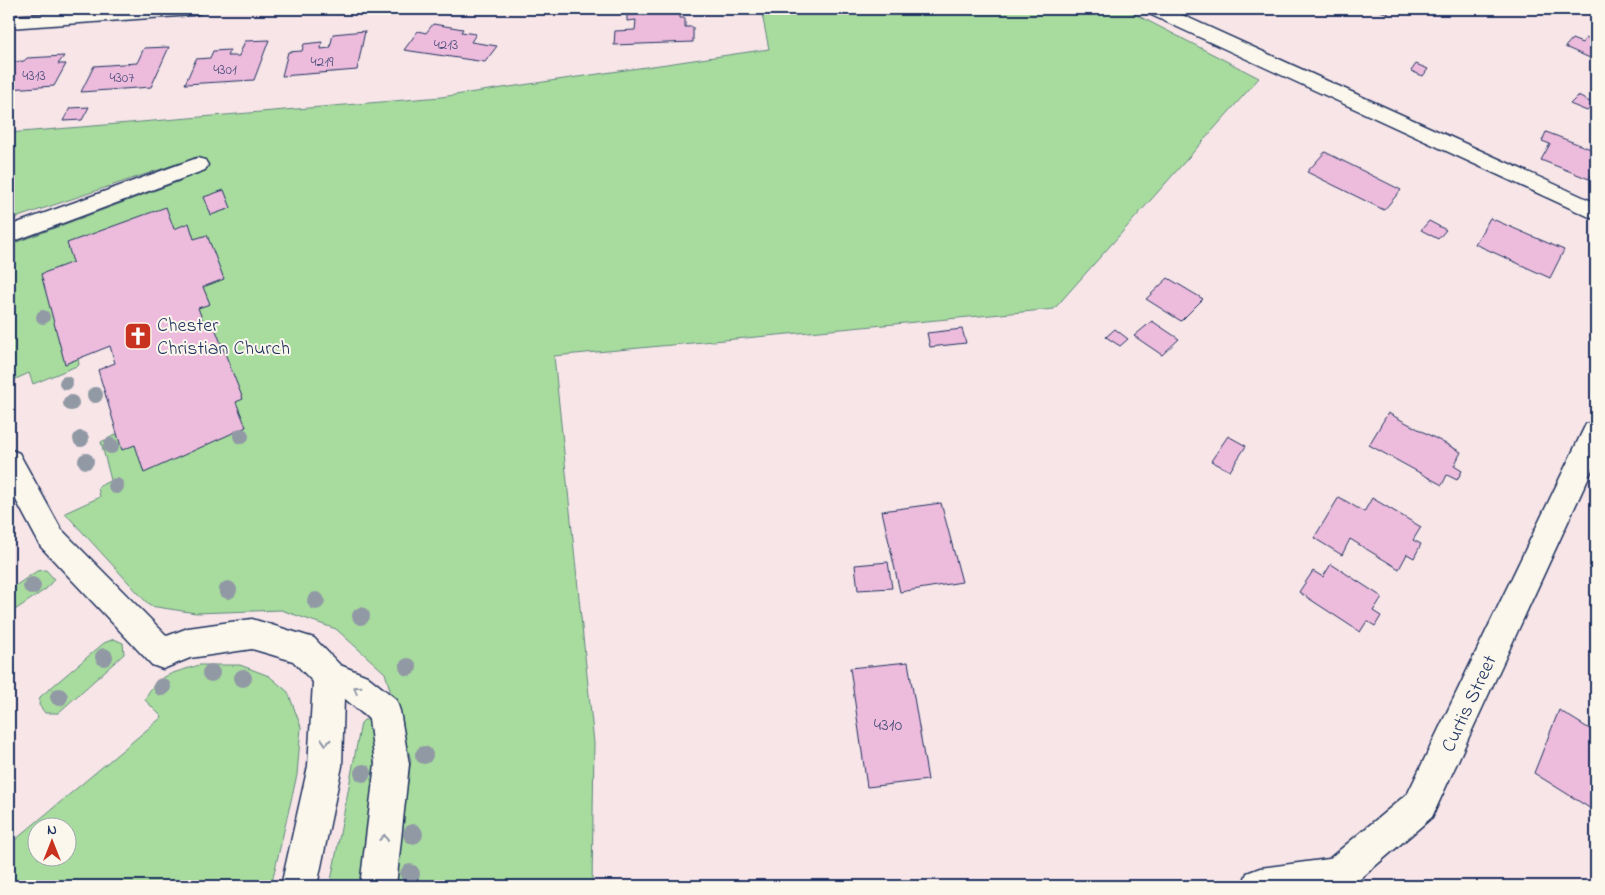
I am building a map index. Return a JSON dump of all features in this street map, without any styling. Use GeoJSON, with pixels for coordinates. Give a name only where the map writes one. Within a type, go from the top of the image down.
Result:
{"type":"FeatureCollection","features":[{"type":"Feature","properties":{"kind":"street"},"geometry":{"type":"LineString","coordinates":[[9,22],[193,9]]}},
{"type":"Feature","properties":{"kind":"street"},"geometry":{"type":"LineString","coordinates":[[1154,9],[1596,212]]}},
{"type":"Feature","properties":{"kind":"street"},"geometry":{"type":"LineString","coordinates":[[9,235],[197,165]]}},
{"type":"Feature","properties":{"kind":"street","name":"Curtis Street"},"geometry":{"type":"LineString","coordinates":[[1260,886],[1340,881],[1420,806],[1596,432]]}},
{"type":"Feature","properties":{"kind":"street"},"geometry":{"type":"LineString","coordinates":[[9,461],[51,538],[163,654],[188,643],[252,634],[303,649],[328,676],[356,688],[384,711],[392,764],[378,886]]}},
{"type":"Feature","properties":{"kind":"street"},"geometry":{"type":"LineString","coordinates":[[299,886],[324,766],[328,676]]}},
{"type":"Feature","properties":{"kind":"green space"},"geometry":{"type":"Polygon","coordinates":[[[761,9],[1125,9],[1259,78],[1054,309],[554,356],[594,743],[592,886],[393,886],[411,760],[385,673],[336,629],[281,610],[196,613],[150,606],[65,513],[100,497],[98,487],[111,480],[101,442],[133,426],[117,342],[78,357],[79,365],[33,384],[29,373],[9,382],[9,245],[183,180],[176,164],[9,220],[9,133],[441,97],[769,49],[761,9]]]}},
{"type":"Feature","properties":{"kind":"green space"},"geometry":{"type":"Polygon","coordinates":[[[46,570],[54,579],[46,589],[9,614],[9,590],[37,571],[46,570]]]}},
{"type":"Feature","properties":{"kind":"green space"},"geometry":{"type":"Polygon","coordinates":[[[114,639],[123,643],[124,654],[58,713],[45,713],[39,705],[40,697],[104,643],[114,639]]]}},
{"type":"Feature","properties":{"kind":"green space"},"geometry":{"type":"Polygon","coordinates":[[[199,665],[240,665],[269,676],[288,692],[301,727],[297,775],[271,886],[9,886],[9,845],[28,829],[28,868],[78,868],[78,818],[41,818],[162,717],[145,700],[154,685],[174,673],[199,665]]]}},
{"type":"Feature","properties":{"kind":"green space"},"geometry":{"type":"Polygon","coordinates":[[[364,720],[370,720],[378,747],[372,818],[361,886],[330,886],[361,723],[364,720]]]}},
{"type":"Feature","properties":{"kind":"building"},"geometry":{"type":"Polygon","coordinates":[[[655,9],[680,9],[680,18],[685,18],[685,27],[693,27],[693,42],[614,45],[615,31],[635,30],[636,20],[627,21],[627,15],[654,14],[655,9]]]}},
{"type":"Feature","properties":{"kind":"building"},"geometry":{"type":"Polygon","coordinates":[[[1375,9],[1403,9],[1399,13],[1390,10],[1388,14],[1375,9]]]}},
{"type":"Feature","properties":{"kind":"building"},"geometry":{"type":"Polygon","coordinates":[[[433,24],[463,29],[461,32],[476,34],[471,42],[497,46],[485,62],[404,50],[418,31],[426,33],[433,24]]]}},
{"type":"Feature","properties":{"kind":"building"},"geometry":{"type":"Polygon","coordinates":[[[365,31],[357,70],[282,76],[288,52],[302,51],[304,44],[322,42],[321,49],[330,48],[333,34],[365,31]]]}},
{"type":"Feature","properties":{"kind":"building"},"geometry":{"type":"Polygon","coordinates":[[[1586,38],[1596,43],[1596,51],[1590,58],[1565,47],[1572,39],[1582,43],[1586,38]]]}},
{"type":"Feature","properties":{"kind":"building"},"geometry":{"type":"Polygon","coordinates":[[[269,40],[254,80],[185,84],[196,59],[210,58],[213,51],[230,50],[227,56],[239,56],[245,41],[269,40]]]}},
{"type":"Feature","properties":{"kind":"building"},"geometry":{"type":"Polygon","coordinates":[[[169,47],[151,87],[81,92],[94,66],[137,63],[144,48],[169,47]]]}},
{"type":"Feature","properties":{"kind":"building"},"geometry":{"type":"Polygon","coordinates":[[[64,56],[58,64],[66,64],[54,86],[9,89],[9,62],[24,61],[27,58],[64,56]]]}},
{"type":"Feature","properties":{"kind":"building"},"geometry":{"type":"Polygon","coordinates":[[[1416,64],[1428,69],[1423,76],[1411,71],[1416,64]]]}},
{"type":"Feature","properties":{"kind":"building"},"geometry":{"type":"Polygon","coordinates":[[[1578,96],[1594,104],[1587,111],[1570,104],[1578,96]]]}},
{"type":"Feature","properties":{"kind":"building"},"geometry":{"type":"Polygon","coordinates":[[[89,107],[82,120],[63,121],[70,108],[89,107]]]}},
{"type":"Feature","properties":{"kind":"building"},"geometry":{"type":"Polygon","coordinates":[[[1546,132],[1596,151],[1596,171],[1594,170],[1589,179],[1541,160],[1550,144],[1542,141],[1546,132]]]}},
{"type":"Feature","properties":{"kind":"building"},"geometry":{"type":"Polygon","coordinates":[[[1325,152],[1401,190],[1384,210],[1307,172],[1325,152]]]}},
{"type":"Feature","properties":{"kind":"building"},"geometry":{"type":"Polygon","coordinates":[[[224,190],[231,208],[211,215],[204,197],[224,190]]]}},
{"type":"Feature","properties":{"kind":"building","name":"Chester Christian Church"},"geometry":{"type":"Polygon","coordinates":[[[166,207],[174,229],[189,223],[194,239],[207,235],[224,279],[203,287],[210,304],[198,308],[205,326],[213,323],[243,399],[236,402],[246,427],[144,473],[135,445],[122,450],[98,370],[115,363],[110,346],[65,364],[41,274],[73,262],[67,243],[166,207]]]}},
{"type":"Feature","properties":{"kind":"building"},"geometry":{"type":"Polygon","coordinates":[[[1490,218],[1564,250],[1550,278],[1475,244],[1490,218]]]}},
{"type":"Feature","properties":{"kind":"building"},"geometry":{"type":"Polygon","coordinates":[[[1429,221],[1446,230],[1438,239],[1421,230],[1429,221]]]}},
{"type":"Feature","properties":{"kind":"building"},"geometry":{"type":"Polygon","coordinates":[[[1168,278],[1203,299],[1181,321],[1146,299],[1168,278]]]}},
{"type":"Feature","properties":{"kind":"building"},"geometry":{"type":"Polygon","coordinates":[[[1152,321],[1179,339],[1162,355],[1134,336],[1152,321]]]}},
{"type":"Feature","properties":{"kind":"building"},"geometry":{"type":"Polygon","coordinates":[[[962,329],[966,343],[930,347],[927,333],[962,329]]]}},
{"type":"Feature","properties":{"kind":"building"},"geometry":{"type":"Polygon","coordinates":[[[1115,329],[1128,339],[1120,346],[1106,337],[1115,329]]]}},
{"type":"Feature","properties":{"kind":"building"},"geometry":{"type":"Polygon","coordinates":[[[1388,413],[1461,452],[1454,466],[1462,471],[1457,480],[1447,475],[1442,485],[1369,445],[1388,413]]]}},
{"type":"Feature","properties":{"kind":"building"},"geometry":{"type":"Polygon","coordinates":[[[1228,436],[1246,446],[1230,471],[1211,461],[1228,436]]]}},
{"type":"Feature","properties":{"kind":"building"},"geometry":{"type":"Polygon","coordinates":[[[1339,497],[1364,512],[1372,498],[1421,527],[1413,540],[1421,544],[1414,558],[1407,554],[1399,569],[1350,539],[1342,555],[1314,538],[1339,497]]]}},
{"type":"Feature","properties":{"kind":"building"},"geometry":{"type":"Polygon","coordinates":[[[941,503],[962,582],[900,592],[882,511],[941,503]]]}},
{"type":"Feature","properties":{"kind":"building"},"geometry":{"type":"Polygon","coordinates":[[[888,562],[892,588],[858,590],[855,565],[888,562]]]}},
{"type":"Feature","properties":{"kind":"building"},"geometry":{"type":"Polygon","coordinates":[[[1331,564],[1382,597],[1373,611],[1381,616],[1375,626],[1367,621],[1360,632],[1299,592],[1313,571],[1323,577],[1331,564]]]}},
{"type":"Feature","properties":{"kind":"building"},"geometry":{"type":"Polygon","coordinates":[[[908,662],[928,780],[867,787],[850,668],[908,662]]]}},
{"type":"Feature","properties":{"kind":"building"},"geometry":{"type":"Polygon","coordinates":[[[1559,710],[1596,733],[1596,812],[1534,773],[1559,710]]]}},
{"type":"Feature","properties":{"kind":"place","name":"Chester Christian Church"},"geometry":{"type":"Point","coordinates":[138,336]}}]}
